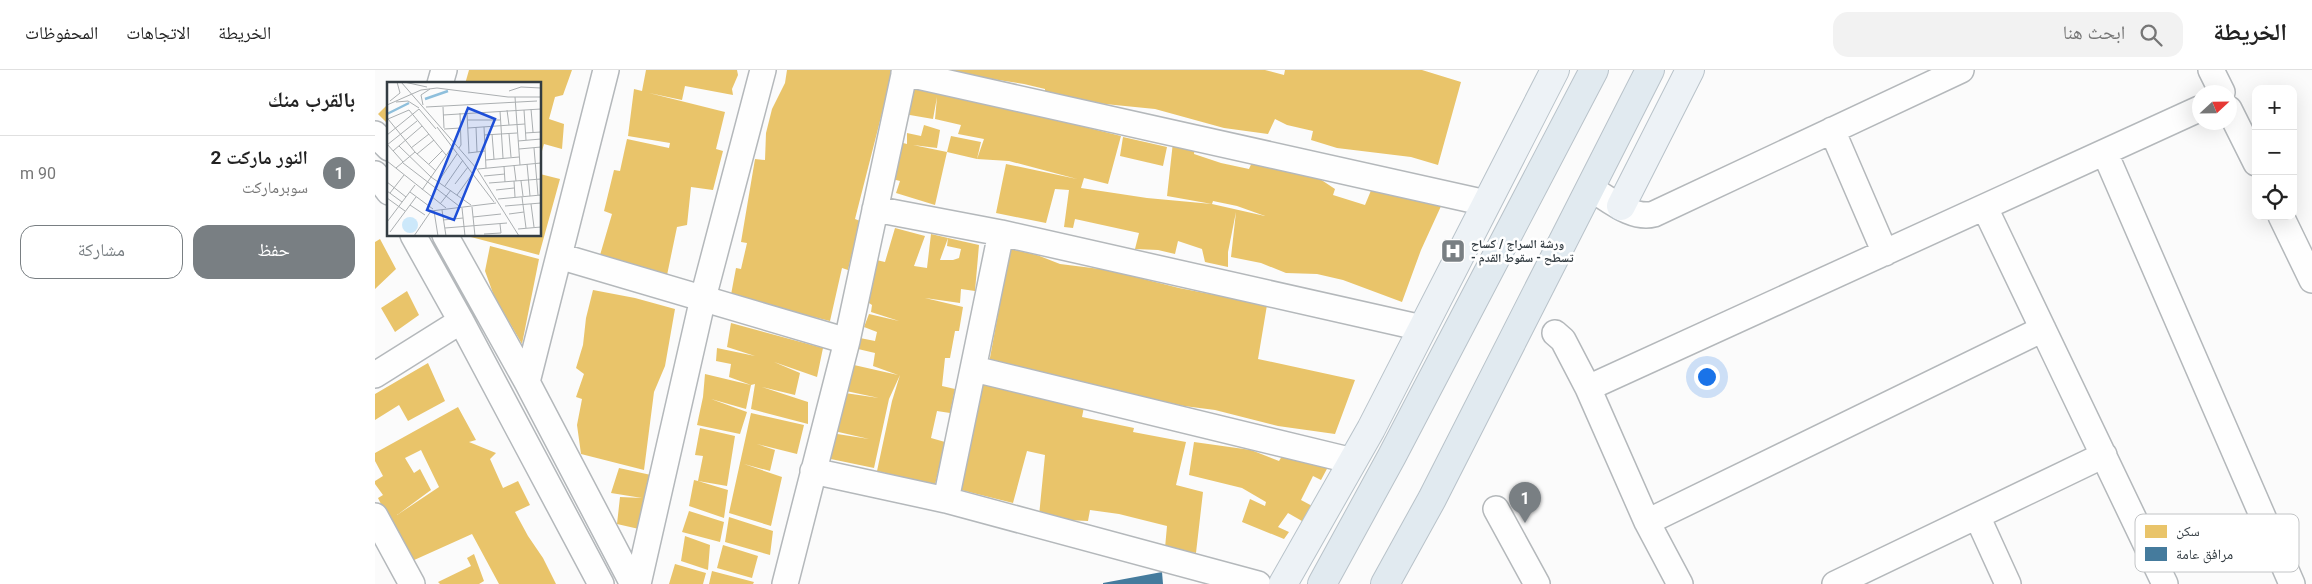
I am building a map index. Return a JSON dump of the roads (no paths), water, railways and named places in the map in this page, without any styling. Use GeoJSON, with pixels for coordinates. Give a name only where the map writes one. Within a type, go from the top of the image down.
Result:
{"type":"FeatureCollection","features":[{"type":"Feature","properties":{"kind":"highway"},"geometry":{"type":"LineString","coordinates":[[1322,584],[1594,70]]}},
{"type":"Feature","properties":{"kind":"highway"},"geometry":{"type":"LineString","coordinates":[[1385,584],[1432,499],[1650,70]]}},
{"type":"Feature","properties":{"kind":"main road"},"geometry":{"type":"LineString","coordinates":[[1283,584],[1353,461],[1555,70]]}},
{"type":"Feature","properties":{"kind":"main road"},"geometry":{"type":"LineString","coordinates":[[1621,206],[1690,70]]}},
{"type":"Feature","properties":{"kind":"street"},"geometry":{"type":"LineString","coordinates":[[527,382],[606,70]]}},
{"type":"Feature","properties":{"kind":"street"},"geometry":{"type":"LineString","coordinates":[[637,584],[703,298],[763,70]]}},
{"type":"Feature","properties":{"kind":"street"},"geometry":{"type":"LineString","coordinates":[[1590,188],[1641,216],[1654,214],[1832,130],[1925,78],[1961,70]]}},
{"type":"Feature","properties":{"kind":"street"},"geometry":{"type":"LineString","coordinates":[[2211,70],[2218,85]]}},
{"type":"Feature","properties":{"kind":"street"},"geometry":{"type":"LineString","coordinates":[[785,584],[847,341],[904,71],[1486,203]]}},
{"type":"Feature","properties":{"kind":"street"},"geometry":{"type":"LineString","coordinates":[[1588,388],[2192,112]]}},
{"type":"Feature","properties":{"kind":"street"},"geometry":{"type":"LineString","coordinates":[[2237,125],[2252,155]]}},
{"type":"Feature","properties":{"kind":"street"},"geometry":{"type":"LineString","coordinates":[[1832,130],[1885,253]]}},
{"type":"Feature","properties":{"kind":"street"},"geometry":{"type":"LineString","coordinates":[[375,134],[387,146]]}},
{"type":"Feature","properties":{"kind":"street"},"geometry":{"type":"LineString","coordinates":[[2105,153],[2262,514]]}},
{"type":"Feature","properties":{"kind":"street"},"geometry":{"type":"LineString","coordinates":[[375,174],[387,189]]}},
{"type":"Feature","properties":{"kind":"street"},"geometry":{"type":"LineString","coordinates":[[375,206],[387,198]]}},
{"type":"Feature","properties":{"kind":"street"},"geometry":{"type":"LineString","coordinates":[[1985,208],[2135,520]]}},
{"type":"Feature","properties":{"kind":"street"},"geometry":{"type":"LineString","coordinates":[[875,209],[1001,233],[1422,328]]}},
{"type":"Feature","properties":{"kind":"street"},"geometry":{"type":"LineString","coordinates":[[2283,220],[2312,280]]}},
{"type":"Feature","properties":{"kind":"street"},"geometry":{"type":"LineString","coordinates":[[947,500],[1001,233]]}},
{"type":"Feature","properties":{"kind":"street"},"geometry":{"type":"LineString","coordinates":[[414,236],[601,584]]}},
{"type":"Feature","properties":{"kind":"street"},"geometry":{"type":"LineString","coordinates":[[446,236],[527,382],[633,584]]}},
{"type":"Feature","properties":{"kind":"street"},"geometry":{"type":"LineString","coordinates":[[559,256],[847,341]]}},
{"type":"Feature","properties":{"kind":"street"},"geometry":{"type":"LineString","coordinates":[[375,375],[461,321]]}},
{"type":"Feature","properties":{"kind":"street"},"geometry":{"type":"LineString","coordinates":[[1647,522],[2043,329]]}},
{"type":"Feature","properties":{"kind":"street"},"geometry":{"type":"LineString","coordinates":[[1555,333],[1563,340],[1588,388],[1647,522],[1680,584]]}},
{"type":"Feature","properties":{"kind":"street"},"geometry":{"type":"LineString","coordinates":[[974,369],[1353,461]]}},
{"type":"Feature","properties":{"kind":"street"},"geometry":{"type":"LineString","coordinates":[[1835,584],[2104,454]]}},
{"type":"Feature","properties":{"kind":"street"},"geometry":{"type":"LineString","coordinates":[[813,471],[947,500],[1257,584]]}},
{"type":"Feature","properties":{"kind":"street"},"geometry":{"type":"LineString","coordinates":[[554,496],[580,483]]}},
{"type":"Feature","properties":{"kind":"street"},"geometry":{"type":"LineString","coordinates":[[1497,509],[1537,584]]}},
{"type":"Feature","properties":{"kind":"street"},"geometry":{"type":"LineString","coordinates":[[375,516],[412,584]]}},
{"type":"Feature","properties":{"kind":"street"},"geometry":{"type":"LineString","coordinates":[[1977,516],[2008,584]]}},
{"type":"Feature","properties":{"kind":"street"},"geometry":{"type":"LineString","coordinates":[[2159,572],[2165,584]]}},
{"type":"Feature","properties":{"kind":"street"},"geometry":{"type":"LineString","coordinates":[[2287,572],[2292,584]]}},
{"type":"Feature","properties":{"kind":"place","name":"ورشة السراج / كساح - تسطح - سقوط القدم"},"geometry":{"type":"Point","coordinates":[1453,251]}},
{"type":"Feature","properties":{"kind":"place","name":"النور ماركت 2"},"geometry":{"type":"Point","coordinates":[1525,523]}}]}
